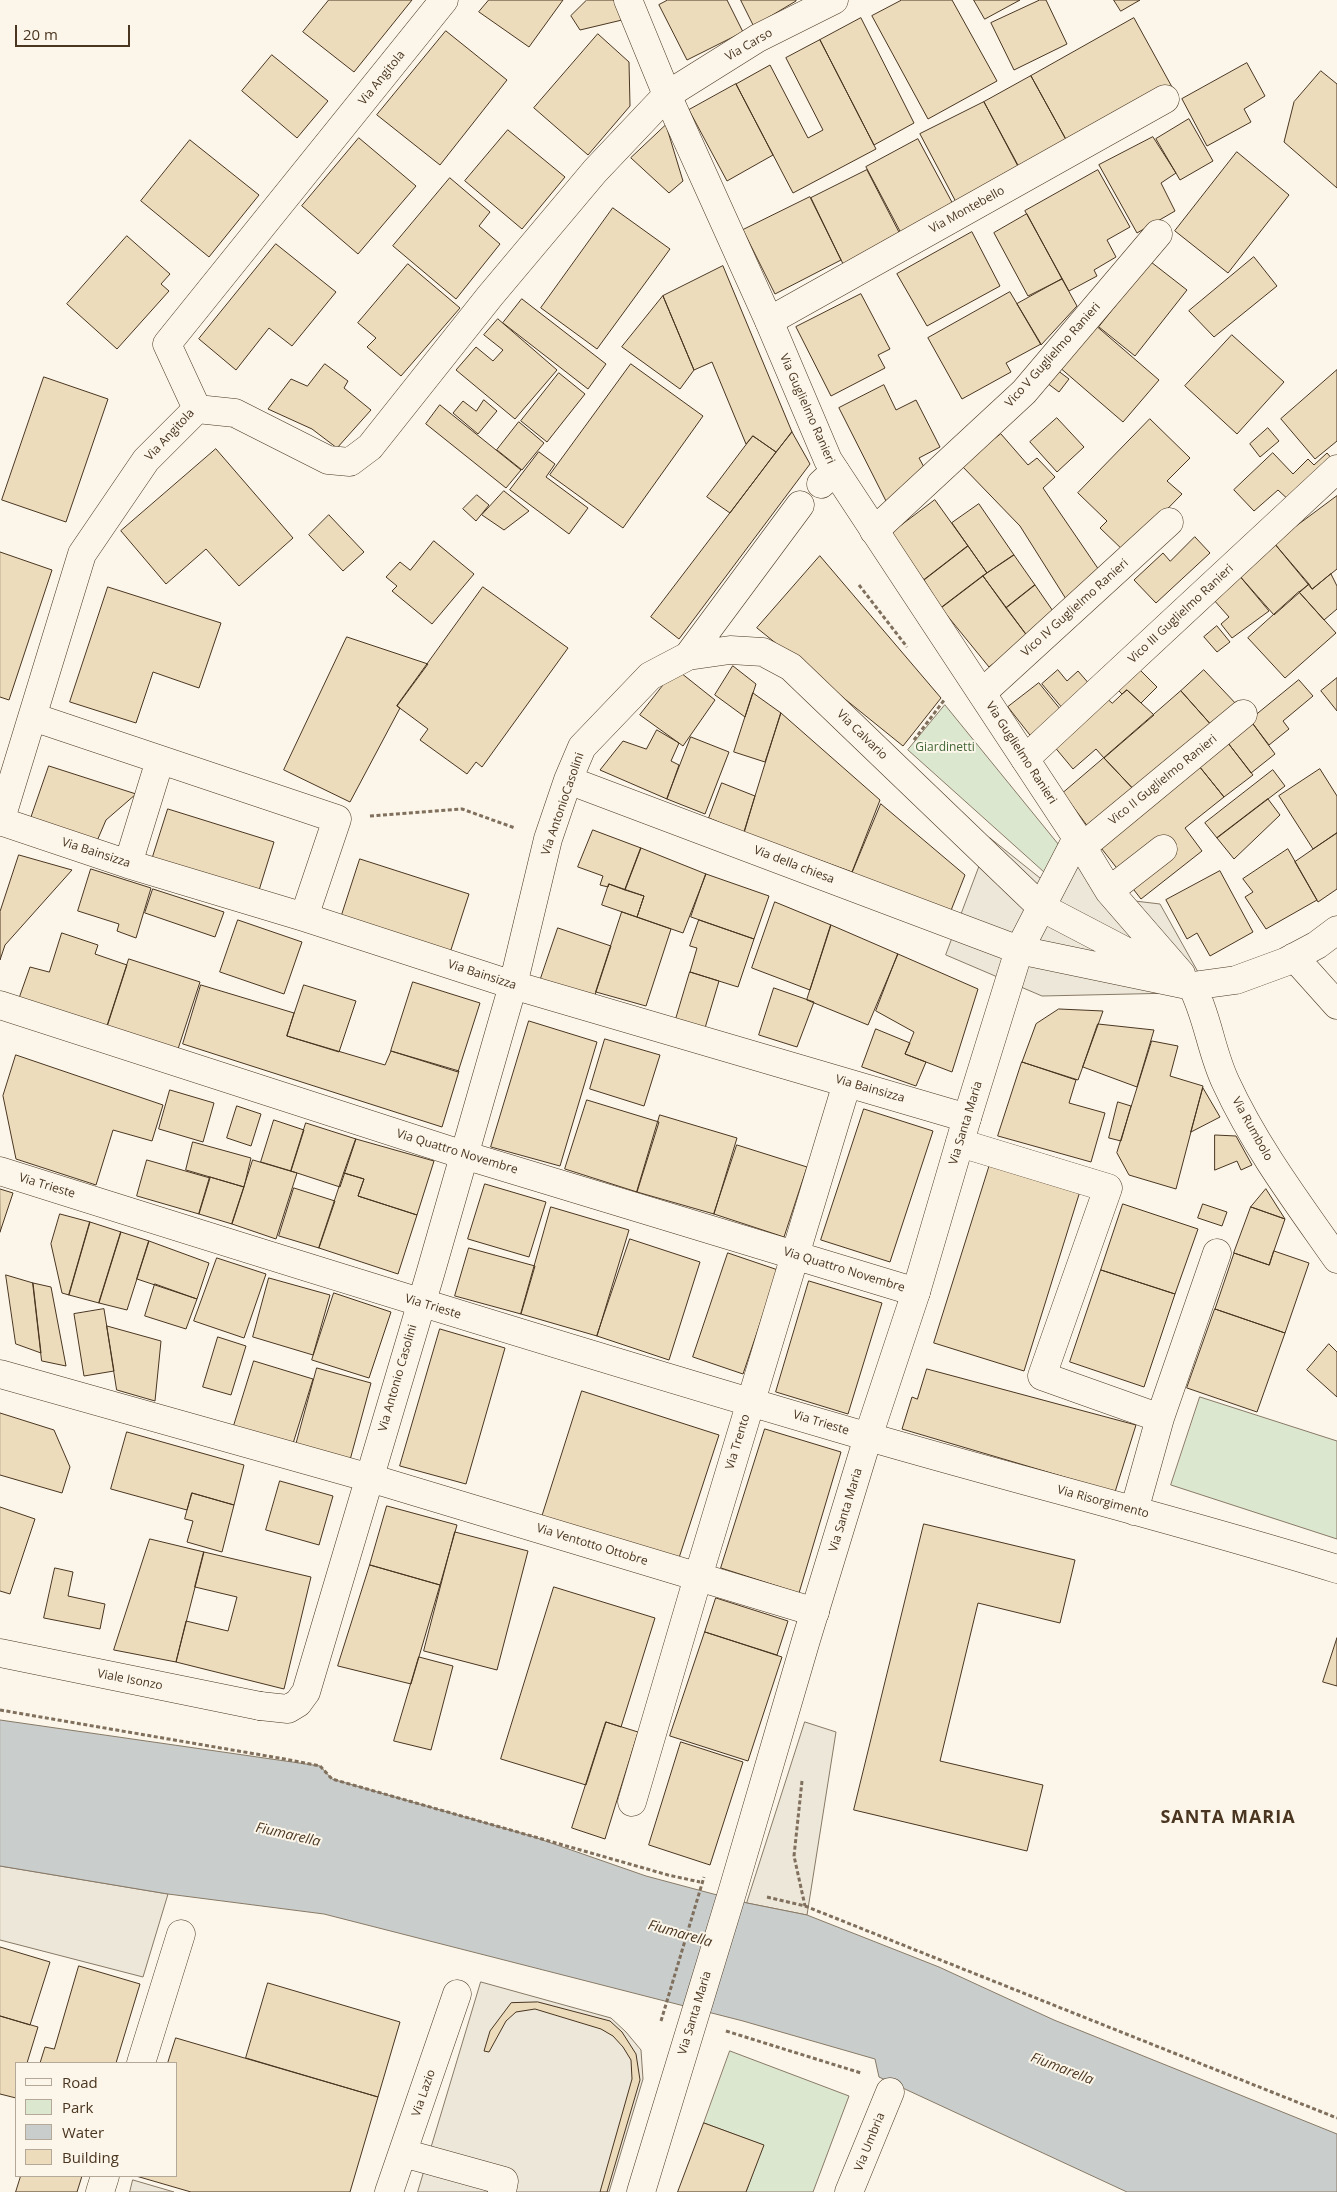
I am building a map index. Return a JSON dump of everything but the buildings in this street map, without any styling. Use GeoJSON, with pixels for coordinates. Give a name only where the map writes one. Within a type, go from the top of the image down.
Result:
{"type":"FeatureCollection","features":[{"type":"Feature","properties":{"kind":"street","name":"Via Angitola"},"geometry":{"type":"LineString","coordinates":[[0,822],[82,554],[146,460],[197,409],[167,344],[444,0]]}},
{"type":"Feature","properties":{"kind":"street","name":"Via Guglielmo Ranieri"},"geometry":{"type":"LineString","coordinates":[[628,0],[667,95],[769,321],[828,460],[828,478],[874,531],[1079,842]]}},
{"type":"Feature","properties":{"kind":"street","name":"Via Carso"},"geometry":{"type":"LineString","coordinates":[[197,409],[235,413],[328,460],[350,462],[370,447],[490,296],[594,171],[667,95],[758,38],[834,0]]}},
{"type":"Feature","properties":{"kind":"street","name":"Via Montebello"},"geometry":{"type":"LineString","coordinates":[[769,321],[1165,99]]}},
{"type":"Feature","properties":{"kind":"street","name":"Vico V Guglielmo Ranieri"},"geometry":{"type":"LineString","coordinates":[[874,531],[1024,392],[1158,234]]}},
{"type":"Feature","properties":{"kind":"street","name":"Vico III Guglielmo Ranieri"},"geometry":{"type":"LineString","coordinates":[[1024,760],[1337,469]]}},
{"type":"Feature","properties":{"kind":"street"},"geometry":{"type":"LineString","coordinates":[[688,656],[800,505]]}},
{"type":"Feature","properties":{"kind":"street","name":"Vico IV Guglielmo Ranieri"},"geometry":{"type":"LineString","coordinates":[[982,693],[1169,522]]}},
{"type":"Feature","properties":{"kind":"street","name":"Via Calvario"},"geometry":{"type":"LineString","coordinates":[[650,676],[688,656],[730,650],[763,652],[791,667],[1041,907]]}},
{"type":"Feature","properties":{"kind":"street","name":"Via AntonioCasolini"},"geometry":{"type":"LineString","coordinates":[[512,985],[548,839],[568,780],[582,747],[650,676]]}},
{"type":"Feature","properties":{"kind":"street","name":"Vico II Guglielmo Ranieri"},"geometry":{"type":"LineString","coordinates":[[1079,842],[1243,714]]}},
{"type":"Feature","properties":{"kind":"street"},"geometry":{"type":"LineString","coordinates":[[32,717],[337,819],[304,917]]}},
{"type":"Feature","properties":{"kind":"street"},"geometry":{"type":"LineString","coordinates":[[128,864],[160,760]]}},
{"type":"Feature","properties":{"kind":"street","name":"Via della chiesa"},"geometry":{"type":"LineString","coordinates":[[568,780],[1019,950]]}},
{"type":"Feature","properties":{"kind":"street","name":"Via Bainsizza"},"geometry":{"type":"LineString","coordinates":[[0,822],[128,864],[304,917],[512,985],[847,1082],[1108,1188],[1042,1376],[1160,1418]]}},
{"type":"Feature","properties":{"kind":"street","name":"Via Rumbolo"},"geometry":{"type":"LineString","coordinates":[[1079,842],[1109,892],[1192,986],[1200,1001],[1225,1082],[1274,1170],[1337,1259]]}},
{"type":"Feature","properties":{"kind":"street","name":"Via Santa Maria"},"geometry":{"type":"LineString","coordinates":[[641,2192],[868,1437],[916,1292],[963,1130],[1019,950],[1041,907],[1079,842]]}},
{"type":"Feature","properties":{"kind":"street"},"geometry":{"type":"LineString","coordinates":[[1109,892],[1163,849]]}},
{"type":"Feature","properties":{"kind":"street"},"geometry":{"type":"LineString","coordinates":[[1041,907],[1192,986]]}},
{"type":"Feature","properties":{"kind":"street"},"geometry":{"type":"LineString","coordinates":[[1019,950],[1192,986],[1236,980],[1294,957],[1317,945],[1337,930]]}},
{"type":"Feature","properties":{"kind":"street"},"geometry":{"type":"LineString","coordinates":[[1294,957],[1337,1005]]}},
{"type":"Feature","properties":{"kind":"street","name":"Via Antonio Casolini"},"geometry":{"type":"LineString","coordinates":[[260,1706],[288,1709],[298,1702],[306,1692],[370,1478],[512,985]]}},
{"type":"Feature","properties":{"kind":"street","name":"Via Quattro Novembre"},"geometry":{"type":"LineString","coordinates":[[0,1005],[464,1155],[916,1292]]}},
{"type":"Feature","properties":{"kind":"street","name":"Via Trento"},"geometry":{"type":"LineString","coordinates":[[632,1802],[847,1082]]}},
{"type":"Feature","properties":{"kind":"street","name":"Via Trieste"},"geometry":{"type":"LineString","coordinates":[[0,1172],[420,1303],[868,1437]]}},
{"type":"Feature","properties":{"kind":"street"},"geometry":{"type":"LineString","coordinates":[[1134,1510],[1160,1418],[1217,1252]]}},
{"type":"Feature","properties":{"kind":"street","name":"Via Ventotto Ottobre"},"geometry":{"type":"LineString","coordinates":[[0,1374],[370,1478],[815,1612]]}},
{"type":"Feature","properties":{"kind":"street","name":"Via Risorgimento"},"geometry":{"type":"LineString","coordinates":[[868,1437],[1243,1540],[1337,1570]]}},
{"type":"Feature","properties":{"kind":"street","name":"Viale Isonzo"},"geometry":{"type":"LineString","coordinates":[[0,1654],[260,1706]]}},
{"type":"Feature","properties":{"kind":"street"},"geometry":{"type":"LineString","coordinates":[[141,2062],[181,1934]]}},
{"type":"Feature","properties":{"kind":"street","name":"Via Lazio"},"geometry":{"type":"LineString","coordinates":[[389,2192],[416,2156],[457,1994]]}},
{"type":"Feature","properties":{"kind":"street","name":"Via Umbria"},"geometry":{"type":"LineString","coordinates":[[850,2192],[890,2092]]}},
{"type":"Feature","properties":{"kind":"street"},"geometry":{"type":"LineString","coordinates":[[416,2156],[504,2182],[502,2192]]}},
{"type":"Feature","properties":{"kind":"street"},"geometry":{"type":"LineString","coordinates":[[100,2192],[105,2177]]}},
{"type":"Feature","properties":{"kind":"path"},"geometry":{"type":"LineString","coordinates":[[859,585],[912,652]]}},
{"type":"Feature","properties":{"kind":"path"},"geometry":{"type":"LineString","coordinates":[[894,766],[947,697]]}},
{"type":"Feature","properties":{"kind":"path"},"geometry":{"type":"LineString","coordinates":[[337,819],[462,809],[516,828]]}},
{"type":"Feature","properties":{"kind":"path"},"geometry":{"type":"LineString","coordinates":[[0,1710],[320,1766],[332,1779],[668,1875],[701,1882]]}},
{"type":"Feature","properties":{"kind":"path"},"geometry":{"type":"LineString","coordinates":[[803,1776],[794,1856],[805,1906]]}},
{"type":"Feature","properties":{"kind":"path"},"geometry":{"type":"LineString","coordinates":[[661,2021],[704,1877]]}},
{"type":"Feature","properties":{"kind":"path"},"geometry":{"type":"LineString","coordinates":[[764,1897],[805,1906],[1337,2118]]}},
{"type":"Feature","properties":{"kind":"path"},"geometry":{"type":"LineString","coordinates":[[694,2016],[872,2076],[890,2092]]}},
{"type":"Feature","properties":{"kind":"green space","name":"Giardinetti"},"geometry":{"type":"Polygon","coordinates":[[[945,705],[1063,850],[1044,872],[908,750],[945,705]]]}},
{"type":"Feature","properties":{"kind":"green space"},"geometry":{"type":"Polygon","coordinates":[[[1200,1397],[1337,1441],[1337,1539],[1171,1485],[1200,1397]]]}},
{"type":"Feature","properties":{"kind":"green space"},"geometry":{"type":"Polygon","coordinates":[[[730,2051],[849,2096],[813,2192],[746,2192],[763,2145],[704,2123],[730,2051]]]}},
{"type":"Feature","properties":{"kind":"shaded area"},"geometry":{"type":"Polygon","coordinates":[[[990,838],[1045,882],[1076,848],[1135,901],[1160,904],[1198,972],[1176,993],[1042,996],[946,955],[990,838]]]}},
{"type":"Feature","properties":{"kind":"shaded area"},"geometry":{"type":"Polygon","coordinates":[[[805,1722],[836,1732],[807,1915],[747,1903],[805,1722]]]}},
{"type":"Feature","properties":{"kind":"shaded area"},"geometry":{"type":"Polygon","coordinates":[[[0,1866],[168,1894],[143,1977],[0,1940],[0,1866]]]}},
{"type":"Feature","properties":{"kind":"shaded area"},"geometry":{"type":"Polygon","coordinates":[[[481,1982],[611,2018],[641,2050],[643,2079],[609,2192],[418,2192],[481,1982]]]}},
{"type":"Feature","properties":{"kind":"shaded area"},"geometry":{"type":"Polygon","coordinates":[[[133,2180],[174,2192],[130,2192],[133,2180]]]}},
{"type":"Feature","properties":{"kind":"water","name":"Fiumarella"},"geometry":{"type":"Polygon","coordinates":[[[0,1720],[320,1766],[332,1779],[531,1836],[646,1876],[747,1903],[807,1915],[939,1967],[1054,2020],[1337,2134],[1337,2192],[1127,2192],[879,2077],[875,2059],[743,2021],[324,1914],[168,1894],[0,1866],[0,1720]]]}},
{"type":"Feature","properties":{"kind":"district","name":"SANTA MARIA"},"geometry":{"type":"Point","coordinates":[1228,1818]}}]}
